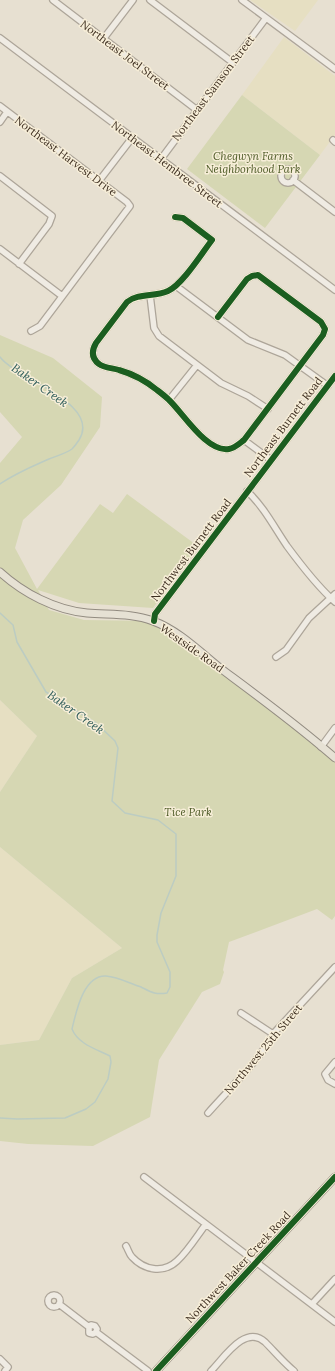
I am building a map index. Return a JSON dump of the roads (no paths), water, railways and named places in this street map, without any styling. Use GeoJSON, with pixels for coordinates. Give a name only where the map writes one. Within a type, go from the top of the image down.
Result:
{"type":"FeatureCollection","features":[{"type":"Feature","properties":{"kind":"main road","name":"Westside Road"},"geometry":{"type":"LineString","coordinates":[[0,572],[25,590],[59,607],[80,612],[127,615],[154,621],[164,626],[187,642],[335,758]]}},
{"type":"Feature","properties":{"kind":"main road","name":"Northwest Baker Creek Road"},"geometry":{"type":"LineString","coordinates":[[156,1371],[335,1177]]}},
{"type":"Feature","properties":{"kind":"street","name":"Northeast Joel Street"},"geometry":{"type":"LineString","coordinates":[[53,0],[197,110]]}},
{"type":"Feature","properties":{"kind":"street"},"geometry":{"type":"LineString","coordinates":[[104,38],[133,0]]}},
{"type":"Feature","properties":{"kind":"street"},"geometry":{"type":"LineString","coordinates":[[150,0],[232,62]]}},
{"type":"Feature","properties":{"kind":"street"},"geometry":{"type":"LineString","coordinates":[[242,0],[335,69]]}},
{"type":"Feature","properties":{"kind":"street","name":"Northeast Samson Street"},"geometry":{"type":"LineString","coordinates":[[161,159],[266,18]]}},
{"type":"Feature","properties":{"kind":"street","name":"Northeast Hembree Street"},"geometry":{"type":"LineString","coordinates":[[0,38],[335,290]]}},
{"type":"Feature","properties":{"kind":"street","name":"Northeast Harvest Drive"},"geometry":{"type":"LineString","coordinates":[[0,106],[127,202],[130,206],[62,296]]}},
{"type":"Feature","properties":{"kind":"street"},"geometry":{"type":"LineString","coordinates":[[0,122],[7,112]]}},
{"type":"Feature","properties":{"kind":"street"},"geometry":{"type":"LineString","coordinates":[[99,181],[132,138]]}},
{"type":"Feature","properties":{"kind":"street"},"geometry":{"type":"LineString","coordinates":[[0,176],[52,216],[49,224],[19,264]]}},
{"type":"Feature","properties":{"kind":"street"},"geometry":{"type":"LineString","coordinates":[[293,180],[335,212]]}},
{"type":"Feature","properties":{"kind":"street"},"geometry":{"type":"LineString","coordinates":[[175,217],[182,218],[212,240],[176,286],[167,292],[134,297],[127,302],[96,343],[92,354],[95,361],[100,365],[133,375],[147,383],[169,400],[193,427],[214,446],[229,449],[238,445],[244,440],[323,335],[325,329],[322,322],[258,275],[247,279],[218,317]]}},
{"type":"Feature","properties":{"kind":"street"},"geometry":{"type":"LineString","coordinates":[[0,249],[62,296],[40,326],[31,331]]}},
{"type":"Feature","properties":{"kind":"street"},"geometry":{"type":"LineString","coordinates":[[176,286],[248,340],[285,355],[328,386]]}},
{"type":"Feature","properties":{"kind":"street"},"geometry":{"type":"LineString","coordinates":[[150,295],[154,328],[159,336],[221,383],[248,396],[268,409]]}},
{"type":"Feature","properties":{"kind":"street"},"geometry":{"type":"LineString","coordinates":[[169,400],[196,365]]}},
{"type":"Feature","properties":{"kind":"street","name":"Northeast Burnett Road"},"geometry":{"type":"LineString","coordinates":[[247,491],[335,376]]}},
{"type":"Feature","properties":{"kind":"street"},"geometry":{"type":"LineString","coordinates":[[244,440],[271,460]]}},
{"type":"Feature","properties":{"kind":"street"},"geometry":{"type":"LineString","coordinates":[[247,491],[265,511],[287,546],[304,568],[333,598],[309,618],[286,650],[276,657]]}},
{"type":"Feature","properties":{"kind":"street","name":"Northwest Burnett Road"},"geometry":{"type":"LineString","coordinates":[[154,621],[155,614],[247,491]]}},
{"type":"Feature","properties":{"kind":"street"},"geometry":{"type":"LineString","coordinates":[[321,746],[335,728]]}},
{"type":"Feature","properties":{"kind":"street","name":"Northwest 25th Street"},"geometry":{"type":"LineString","coordinates":[[208,1113],[252,1064],[273,1034],[335,967]]}},
{"type":"Feature","properties":{"kind":"street"},"geometry":{"type":"LineString","coordinates":[[241,1013],[273,1034]]}},
{"type":"Feature","properties":{"kind":"street"},"geometry":{"type":"LineString","coordinates":[[335,1062],[325,1074],[328,1080],[335,1084]]}},
{"type":"Feature","properties":{"kind":"street"},"geometry":{"type":"LineString","coordinates":[[144,1177],[335,1322]]}},
{"type":"Feature","properties":{"kind":"street"},"geometry":{"type":"LineString","coordinates":[[126,1246],[131,1256],[144,1266],[151,1269],[168,1267],[178,1260],[206,1224]]}},
{"type":"Feature","properties":{"kind":"street"},"geometry":{"type":"LineString","coordinates":[[312,1304],[335,1279]]}},
{"type":"Feature","properties":{"kind":"street"},"geometry":{"type":"LineString","coordinates":[[59,1304],[89,1327],[95,1326],[97,1329],[96,1332],[148,1371]]}},
{"type":"Feature","properties":{"kind":"street"},"geometry":{"type":"LineString","coordinates":[[212,1371],[236,1344],[249,1336],[254,1336],[264,1341],[294,1371]]}},
{"type":"Feature","properties":{"kind":"street"},"geometry":{"type":"LineString","coordinates":[[0,1358],[7,1369]]}},
{"type":"Feature","properties":{"kind":"waterway","name":"Baker Creek"},"geometry":{"type":"LineString","coordinates":[[0,357],[22,374],[68,403],[79,415],[83,427],[79,440],[72,449],[24,470],[0,484]]}},
{"type":"Feature","properties":{"kind":"waterway","name":"Baker Creek"},"geometry":{"type":"LineString","coordinates":[[0,613],[13,625],[17,642],[46,692],[96,723],[115,741],[118,748],[112,801],[125,813],[158,820],[176,834],[176,876],[161,913],[157,935],[157,942],[170,972],[170,987],[167,993],[153,993],[124,980],[106,976],[98,977],[86,988],[78,1005],[72,1029],[78,1039],[110,1056],[111,1062],[108,1079],[95,1102],[86,1109],[65,1118],[0,1118]]}},
{"type":"Feature","properties":{"kind":"park label","name":"Chegwyn Farms Neighborhood Park"},"geometry":{"type":"Point","coordinates":[253,162]}},
{"type":"Feature","properties":{"kind":"park label","name":"Tice Park"},"geometry":{"type":"Point","coordinates":[188,812]}}]}
